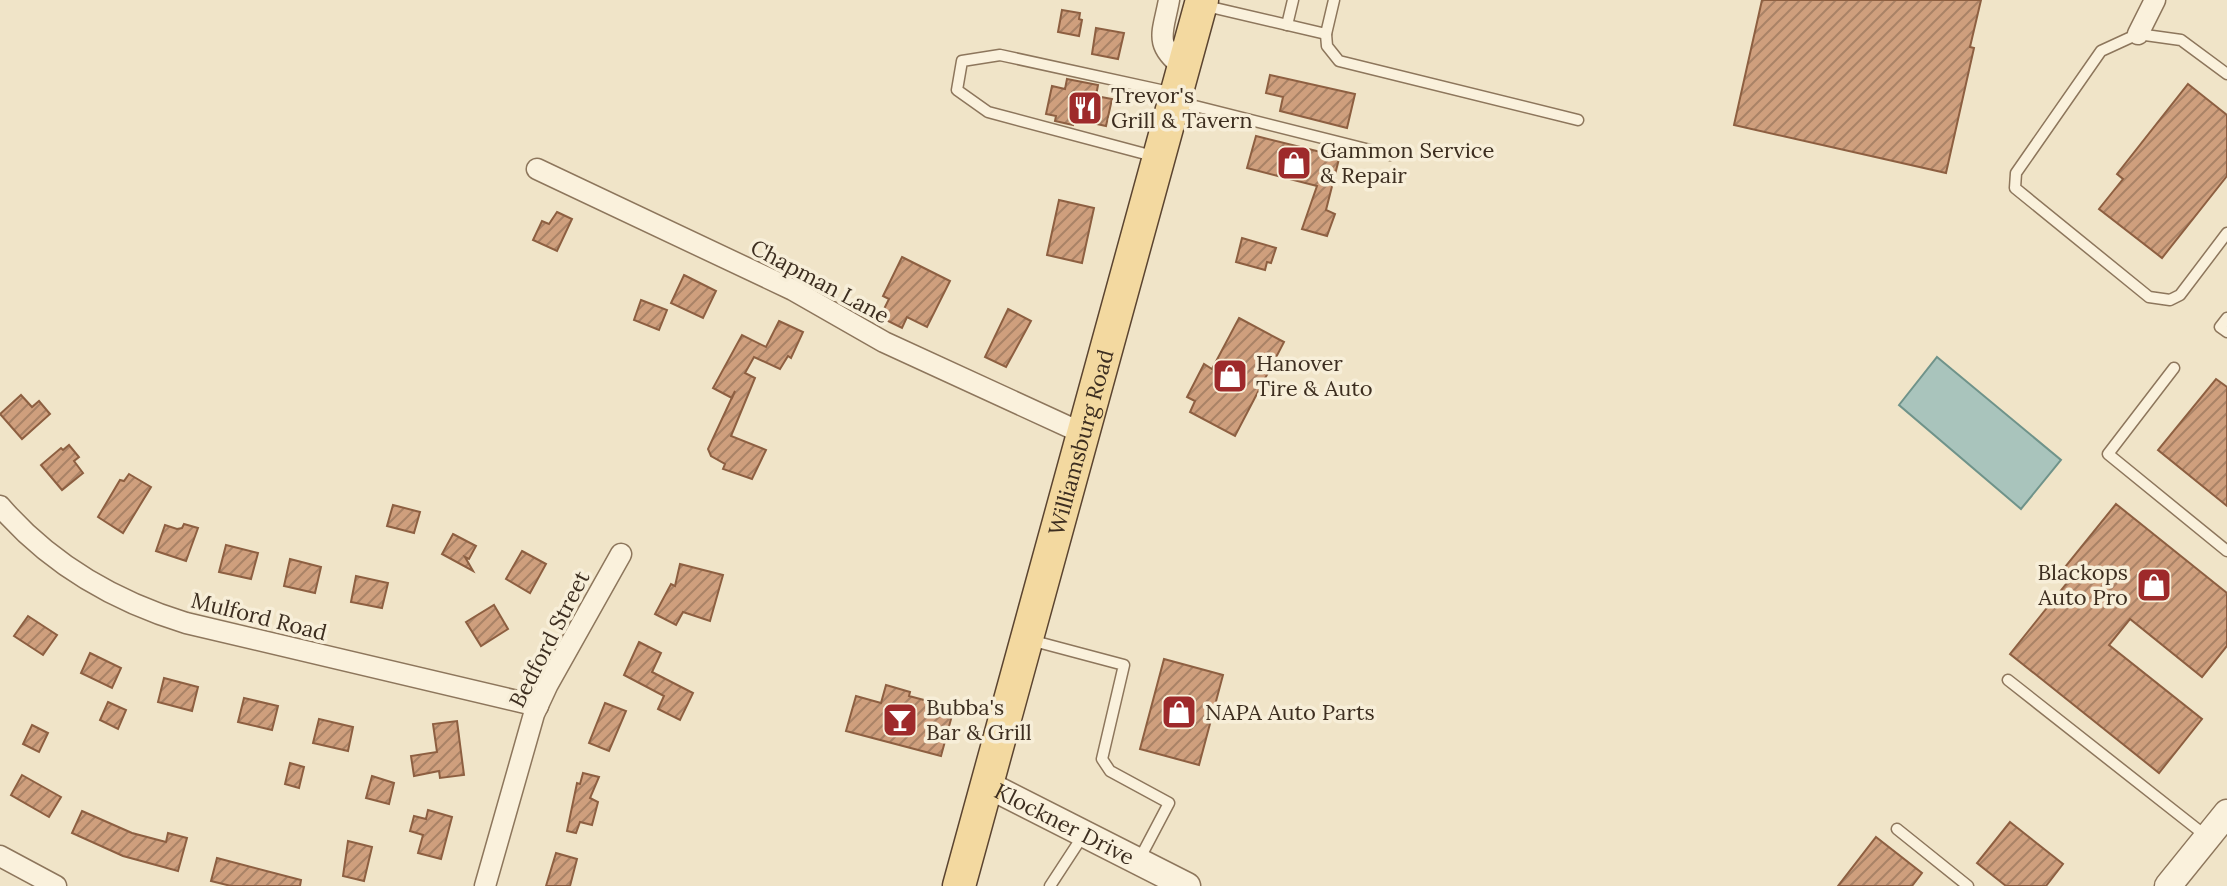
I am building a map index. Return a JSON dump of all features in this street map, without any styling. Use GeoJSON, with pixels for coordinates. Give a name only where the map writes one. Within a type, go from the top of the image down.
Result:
{"type":"FeatureCollection","features":[{"type":"Feature","properties":{"kind":"main road","name":"Williamsburg Road"},"geometry":{"type":"LineString","coordinates":[[959,886],[1177,87],[1190,2]]}},
{"type":"Feature","properties":{"kind":"street"},"geometry":{"type":"LineString","coordinates":[[2138,34],[2155,0]]}},
{"type":"Feature","properties":{"kind":"street","name":"Chapman Lane"},"geometry":{"type":"LineString","coordinates":[[537,169],[793,290],[884,342],[1082,433]]}},
{"type":"Feature","properties":{"kind":"street","name":"Mulford Road"},"geometry":{"type":"LineString","coordinates":[[0,506],[61,563],[147,611],[186,623],[538,706]]}},
{"type":"Feature","properties":{"kind":"street","name":"Bedford Street"},"geometry":{"type":"LineString","coordinates":[[485,886],[538,706],[621,554]]}},
{"type":"Feature","properties":{"kind":"street","name":"Klockner Drive"},"geometry":{"type":"LineString","coordinates":[[986,784],[1187,886]]}},
{"type":"Feature","properties":{"kind":"street"},"geometry":{"type":"LineString","coordinates":[[2168,886],[2227,813]]}},
{"type":"Feature","properties":{"kind":"street"},"geometry":{"type":"LineString","coordinates":[[0,856],[56,886]]}},
{"type":"Feature","properties":{"kind":"lane"},"geometry":{"type":"LineString","coordinates":[[1287,25],[1293,0]]}},
{"type":"Feature","properties":{"kind":"lane"},"geometry":{"type":"LineString","coordinates":[[1334,0],[1326,34],[1327,46],[1339,61],[1578,120]]}},
{"type":"Feature","properties":{"kind":"lane"},"geometry":{"type":"LineString","coordinates":[[1190,2],[1326,34]]}},
{"type":"Feature","properties":{"kind":"lane"},"geometry":{"type":"LineString","coordinates":[[2227,74],[2181,40],[2138,34],[2101,51],[2016,173],[2015,188],[2149,297],[2170,300],[2180,295],[2227,233]]}},
{"type":"Feature","properties":{"kind":"lane"},"geometry":{"type":"LineString","coordinates":[[1158,158],[988,112],[957,90],[962,61],[1000,55],[1177,87],[1390,155]]}},
{"type":"Feature","properties":{"kind":"lane"},"geometry":{"type":"LineString","coordinates":[[2227,318],[2220,327],[2227,332]]}},
{"type":"Feature","properties":{"kind":"lane"},"geometry":{"type":"LineString","coordinates":[[2174,368],[2108,454],[2227,551]]}},
{"type":"Feature","properties":{"kind":"lane"},"geometry":{"type":"LineString","coordinates":[[1025,638],[1124,665],[1102,759],[1110,771],[1169,803],[1138,862]]}},
{"type":"Feature","properties":{"kind":"lane"},"geometry":{"type":"LineString","coordinates":[[2008,680],[2208,837]]}},
{"type":"Feature","properties":{"kind":"lane"},"geometry":{"type":"LineString","coordinates":[[1897,829],[1968,886]]}},
{"type":"Feature","properties":{"kind":"lane"},"geometry":{"type":"LineString","coordinates":[[1050,886],[1085,834]]}},
{"type":"Feature","properties":{"kind":"water"},"geometry":{"type":"Polygon","coordinates":[[[1937,357],[2061,460],[2021,509],[1899,405],[1937,357]]]}},
{"type":"Feature","properties":{"kind":"building"},"geometry":{"type":"Polygon","coordinates":[[[1762,0],[1981,0],[1970,47],[1974,48],[1946,173],[1734,125],[1762,0]]]}},
{"type":"Feature","properties":{"kind":"building"},"geometry":{"type":"Polygon","coordinates":[[[1062,10],[1080,13],[1079,36],[1058,32],[1062,10]]]}},
{"type":"Feature","properties":{"kind":"building"},"geometry":{"type":"Polygon","coordinates":[[[1096,28],[1124,33],[1118,59],[1092,54],[1096,28]]]}},
{"type":"Feature","properties":{"kind":"building"},"geometry":{"type":"Polygon","coordinates":[[[1270,75],[1355,94],[1347,128],[1280,111],[1283,97],[1266,93],[1270,75]]]}},
{"type":"Feature","properties":{"kind":"building"},"geometry":{"type":"Polygon","coordinates":[[[1067,79],[1098,85],[1096,96],[1112,99],[1106,126],[1074,119],[1073,125],[1055,121],[1056,116],[1046,114],[1052,86],[1065,89],[1067,79]]]}},
{"type":"Feature","properties":{"kind":"building"},"geometry":{"type":"Polygon","coordinates":[[[2188,84],[2227,115],[2227,176],[2162,258],[2099,209],[2123,179],[2117,174],[2188,84]]]}},
{"type":"Feature","properties":{"kind":"building","name":"Gammon Service & Repair"},"geometry":{"type":"Polygon","coordinates":[[[1256,136],[1329,154],[1331,148],[1341,151],[1326,210],[1335,214],[1327,236],[1302,229],[1317,186],[1247,168],[1256,136]]]}},
{"type":"Feature","properties":{"kind":"building"},"geometry":{"type":"Polygon","coordinates":[[[1059,200],[1094,208],[1082,263],[1047,255],[1059,200]]]}},
{"type":"Feature","properties":{"kind":"building"},"geometry":{"type":"Polygon","coordinates":[[[557,212],[572,219],[557,251],[533,240],[542,221],[549,224],[557,212]]]}},
{"type":"Feature","properties":{"kind":"building"},"geometry":{"type":"Polygon","coordinates":[[[1242,238],[1276,248],[1265,270],[1236,262],[1242,238]]]}},
{"type":"Feature","properties":{"kind":"building"},"geometry":{"type":"Polygon","coordinates":[[[902,257],[950,281],[927,327],[907,317],[902,328],[880,317],[889,299],[883,296],[902,257]]]}},
{"type":"Feature","properties":{"kind":"building"},"geometry":{"type":"Polygon","coordinates":[[[684,275],[716,291],[703,318],[671,303],[684,275]]]}},
{"type":"Feature","properties":{"kind":"building"},"geometry":{"type":"Polygon","coordinates":[[[641,300],[667,310],[659,330],[634,320],[641,300]]]}},
{"type":"Feature","properties":{"kind":"building"},"geometry":{"type":"Polygon","coordinates":[[[1008,309],[1031,321],[1006,367],[985,357],[1008,309]]]}},
{"type":"Feature","properties":{"kind":"building","name":"Hanover Tire & Auto"},"geometry":{"type":"Polygon","coordinates":[[[1239,318],[1284,342],[1235,436],[1190,412],[1195,401],[1187,397],[1204,364],[1212,369],[1239,318]]]}},
{"type":"Feature","properties":{"kind":"building"},"geometry":{"type":"Polygon","coordinates":[[[779,321],[803,332],[791,358],[788,356],[780,369],[754,357],[745,373],[755,378],[731,436],[766,450],[752,479],[723,469],[725,464],[711,456],[708,449],[732,398],[713,388],[742,335],[766,347],[779,321]]]}},
{"type":"Feature","properties":{"kind":"building"},"geometry":{"type":"Polygon","coordinates":[[[2216,379],[2227,387],[2227,506],[2158,450],[2216,379]]]}},
{"type":"Feature","properties":{"kind":"building"},"geometry":{"type":"Polygon","coordinates":[[[21,395],[32,407],[39,401],[50,414],[22,439],[0,414],[21,395]]]}},
{"type":"Feature","properties":{"kind":"building"},"geometry":{"type":"Polygon","coordinates":[[[69,445],[79,457],[74,461],[83,473],[62,490],[41,465],[69,445]]]}},
{"type":"Feature","properties":{"kind":"building"},"geometry":{"type":"Polygon","coordinates":[[[129,474],[151,487],[123,533],[98,517],[120,480],[124,481],[129,474]]]}},
{"type":"Feature","properties":{"kind":"building"},"geometry":{"type":"Polygon","coordinates":[[[2116,504],[2227,593],[2227,646],[2202,677],[2130,619],[2109,645],[2202,719],[2159,773],[2010,654],[2074,574],[2065,567],[2116,504]]]}},
{"type":"Feature","properties":{"kind":"building"},"geometry":{"type":"Polygon","coordinates":[[[393,505],[420,512],[414,533],[387,526],[393,505]]]}},
{"type":"Feature","properties":{"kind":"building"},"geometry":{"type":"Polygon","coordinates":[[[184,524],[198,528],[186,561],[156,551],[165,525],[177,529],[184,524]]]}},
{"type":"Feature","properties":{"kind":"building"},"geometry":{"type":"Polygon","coordinates":[[[453,534],[476,546],[469,559],[465,557],[473,571],[442,554],[453,534]]]}},
{"type":"Feature","properties":{"kind":"building"},"geometry":{"type":"Polygon","coordinates":[[[226,545],[258,553],[251,579],[219,572],[226,545]]]}},
{"type":"Feature","properties":{"kind":"building"},"geometry":{"type":"Polygon","coordinates":[[[522,551],[546,564],[530,593],[506,579],[522,551]]]}},
{"type":"Feature","properties":{"kind":"building"},"geometry":{"type":"Polygon","coordinates":[[[290,559],[321,567],[315,593],[284,586],[290,559]]]}},
{"type":"Feature","properties":{"kind":"building"},"geometry":{"type":"Polygon","coordinates":[[[680,564],[723,575],[710,621],[683,612],[676,625],[655,614],[671,584],[675,586],[680,564]]]}},
{"type":"Feature","properties":{"kind":"building"},"geometry":{"type":"Polygon","coordinates":[[[356,576],[388,583],[382,608],[351,602],[356,576]]]}},
{"type":"Feature","properties":{"kind":"building"},"geometry":{"type":"Polygon","coordinates":[[[494,605],[508,629],[481,646],[466,622],[494,605]]]}},
{"type":"Feature","properties":{"kind":"building"},"geometry":{"type":"Polygon","coordinates":[[[28,616],[57,635],[43,655],[14,636],[28,616]]]}},
{"type":"Feature","properties":{"kind":"building"},"geometry":{"type":"Polygon","coordinates":[[[639,642],[661,653],[652,672],[693,693],[680,720],[658,709],[664,696],[624,675],[639,642]]]}},
{"type":"Feature","properties":{"kind":"building"},"geometry":{"type":"Polygon","coordinates":[[[90,653],[121,668],[112,688],[81,673],[90,653]]]}},
{"type":"Feature","properties":{"kind":"building"},"geometry":{"type":"Polygon","coordinates":[[[1164,659],[1223,675],[1199,765],[1140,749],[1164,659]]]}},
{"type":"Feature","properties":{"kind":"building"},"geometry":{"type":"Polygon","coordinates":[[[164,678],[198,687],[192,711],[158,702],[164,678]]]}},
{"type":"Feature","properties":{"kind":"building","name":"Bubba's Bar & Grill"},"geometry":{"type":"Polygon","coordinates":[[[886,685],[910,692],[909,696],[954,708],[941,756],[846,731],[856,696],[881,703],[886,685]]]}},
{"type":"Feature","properties":{"kind":"building"},"geometry":{"type":"Polygon","coordinates":[[[244,698],[278,706],[272,730],[238,722],[244,698]]]}},
{"type":"Feature","properties":{"kind":"building"},"geometry":{"type":"Polygon","coordinates":[[[108,702],[126,710],[118,729],[100,720],[108,702]]]}},
{"type":"Feature","properties":{"kind":"building"},"geometry":{"type":"Polygon","coordinates":[[[605,703],[626,711],[609,751],[589,743],[605,703]]]}},
{"type":"Feature","properties":{"kind":"building"},"geometry":{"type":"Polygon","coordinates":[[[319,719],[353,727],[348,751],[313,743],[319,719]]]}},
{"type":"Feature","properties":{"kind":"building"},"geometry":{"type":"Polygon","coordinates":[[[457,721],[464,775],[440,778],[439,771],[414,776],[411,756],[437,752],[433,724],[457,721]]]}},
{"type":"Feature","properties":{"kind":"building"},"geometry":{"type":"Polygon","coordinates":[[[32,725],[48,733],[39,752],[23,744],[32,725]]]}},
{"type":"Feature","properties":{"kind":"building"},"geometry":{"type":"Polygon","coordinates":[[[290,763],[304,767],[299,788],[285,784],[290,763]]]}},
{"type":"Feature","properties":{"kind":"building"},"geometry":{"type":"Polygon","coordinates":[[[583,773],[599,777],[590,798],[598,802],[592,825],[580,822],[576,833],[567,831],[577,783],[580,784],[583,773]]]}},
{"type":"Feature","properties":{"kind":"building"},"geometry":{"type":"Polygon","coordinates":[[[22,775],[61,797],[49,817],[11,795],[22,775]]]}},
{"type":"Feature","properties":{"kind":"building"},"geometry":{"type":"Polygon","coordinates":[[[372,776],[394,783],[389,804],[366,798],[372,776]]]}},
{"type":"Feature","properties":{"kind":"building"},"geometry":{"type":"Polygon","coordinates":[[[428,810],[452,817],[441,859],[418,853],[423,835],[410,831],[414,816],[426,819],[428,810]]]}},
{"type":"Feature","properties":{"kind":"building"},"geometry":{"type":"Polygon","coordinates":[[[82,811],[132,833],[166,842],[168,833],[187,838],[178,871],[123,856],[72,833],[82,811]]]}},
{"type":"Feature","properties":{"kind":"building"},"geometry":{"type":"Polygon","coordinates":[[[2010,822],[2063,864],[2046,886],[2006,886],[1977,863],[2010,822]]]}},
{"type":"Feature","properties":{"kind":"building"},"geometry":{"type":"Polygon","coordinates":[[[1876,837],[1922,873],[1912,886],[1838,886],[1876,837]]]}},
{"type":"Feature","properties":{"kind":"building"},"geometry":{"type":"Polygon","coordinates":[[[348,841],[372,847],[364,881],[343,876],[348,841]]]}},
{"type":"Feature","properties":{"kind":"building"},"geometry":{"type":"Polygon","coordinates":[[[556,853],[577,859],[570,886],[546,886],[556,853]]]}},
{"type":"Feature","properties":{"kind":"building"},"geometry":{"type":"Polygon","coordinates":[[[217,858],[301,880],[300,886],[231,886],[211,881],[217,858]]]}},
{"type":"Feature","properties":{"kind":"place","name":"Trevor's Grill & Tavern"},"geometry":{"type":"Point","coordinates":[1085,108]}},
{"type":"Feature","properties":{"kind":"place","name":"Gammon Service & Repair"},"geometry":{"type":"Point","coordinates":[1294,163]}},
{"type":"Feature","properties":{"kind":"place","name":"Hanover Tire & Auto"},"geometry":{"type":"Point","coordinates":[1230,376]}},
{"type":"Feature","properties":{"kind":"place","name":"Blackops Auto Pro"},"geometry":{"type":"Point","coordinates":[2154,585]}},
{"type":"Feature","properties":{"kind":"place","name":"NAPA Auto Parts"},"geometry":{"type":"Point","coordinates":[1179,712]}},
{"type":"Feature","properties":{"kind":"place","name":"Bubba's Bar & Grill"},"geometry":{"type":"Point","coordinates":[900,720]}}]}
